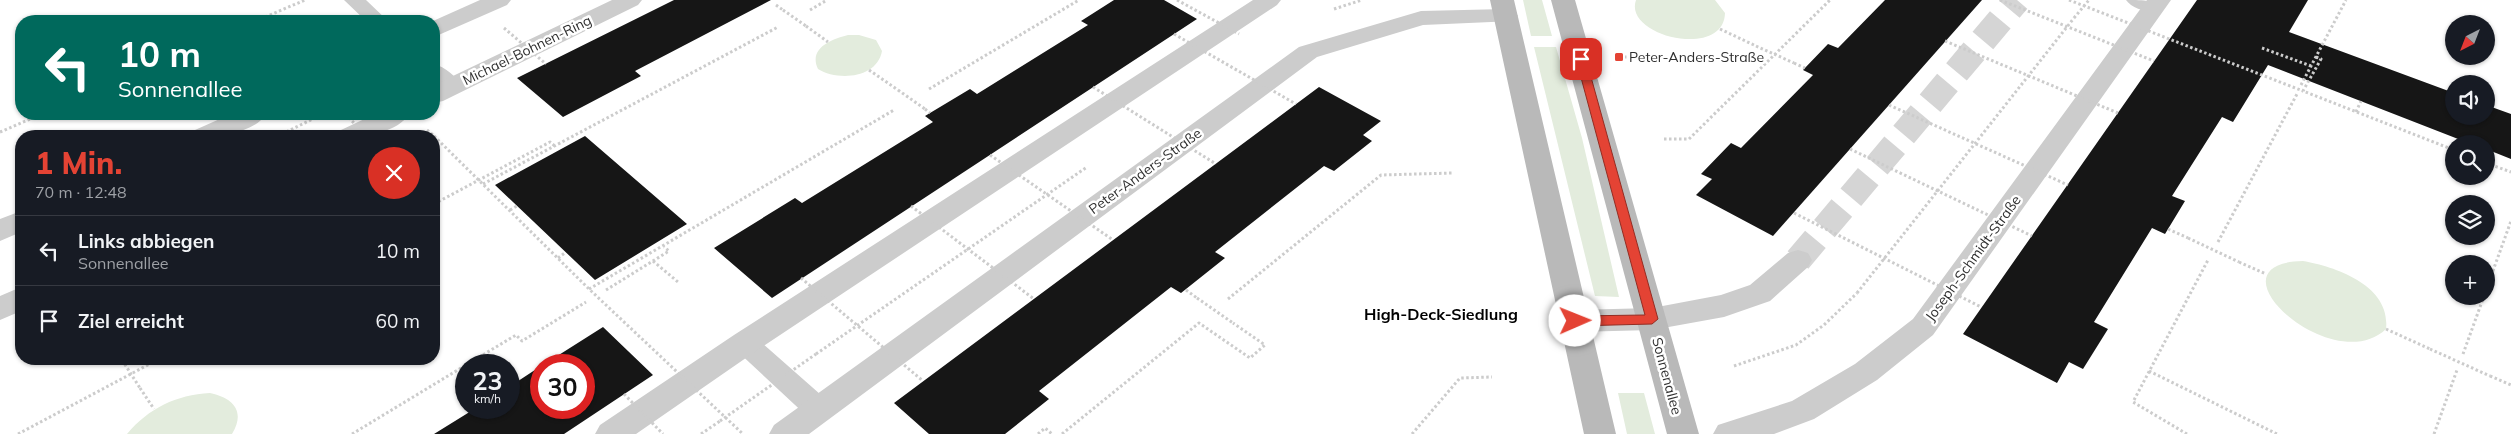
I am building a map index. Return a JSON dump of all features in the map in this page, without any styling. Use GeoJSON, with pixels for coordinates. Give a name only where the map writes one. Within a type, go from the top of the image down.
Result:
{"type":"FeatureCollection","features":[{"type":"Feature","properties":{"kind":"main road","name":"Sonnenallee"},"geometry":{"type":"LineString","coordinates":[[1563,0],[1683,434]]}},
{"type":"Feature","properties":{"kind":"main road"},"geometry":{"type":"LineString","coordinates":[[1504,8],[1600,434]]}},
{"type":"Feature","properties":{"kind":"street"},"geometry":{"type":"LineString","coordinates":[[440,27],[499,0]]}},
{"type":"Feature","properties":{"kind":"street","name":"Michael-Bohnen-Ring"},"geometry":{"type":"LineString","coordinates":[[440,84],[630,0]]}},
{"type":"Feature","properties":{"kind":"street"},"geometry":{"type":"LineString","coordinates":[[611,434],[745,343],[1269,0]]}},
{"type":"Feature","properties":{"kind":"street","name":"Joseph-Schmidt-Straße"},"geometry":{"type":"LineString","coordinates":[[1729,434],[1754,428],[1804,410],[1866,372],[1923,327],[2150,2]]}},
{"type":"Feature","properties":{"kind":"street","name":"Peter-Anders-Straße"},"geometry":{"type":"LineString","coordinates":[[785,434],[1308,52],[1421,18],[1504,8]]}},
{"type":"Feature","properties":{"kind":"street"},"geometry":{"type":"LineString","coordinates":[[217,130],[240,120]]}},
{"type":"Feature","properties":{"kind":"street"},"geometry":{"type":"LineString","coordinates":[[363,130],[383,120]]}},
{"type":"Feature","properties":{"kind":"street"},"geometry":{"type":"LineString","coordinates":[[0,231],[15,224]]}},
{"type":"Feature","properties":{"kind":"street"},"geometry":{"type":"LineString","coordinates":[[1575,321],[1652,319],[1724,306],[1760,293],[1798,260]]}},
{"type":"Feature","properties":{"kind":"street"},"geometry":{"type":"LineString","coordinates":[[0,309],[15,301]]}},
{"type":"Feature","properties":{"kind":"lane"},"geometry":{"type":"LineString","coordinates":[[354,0],[371,15]]}},
{"type":"Feature","properties":{"kind":"lane"},"geometry":{"type":"LineString","coordinates":[[745,343],[818,410]]}},
{"type":"Feature","properties":{"kind":"path"},"geometry":{"type":"LineString","coordinates":[[270,15],[305,0]]}},
{"type":"Feature","properties":{"kind":"path"},"geometry":{"type":"LineString","coordinates":[[810,10],[827,0]]}},
{"type":"Feature","properties":{"kind":"path"},"geometry":{"type":"LineString","coordinates":[[929,89],[1079,0]]}},
{"type":"Feature","properties":{"kind":"path"},"geometry":{"type":"LineString","coordinates":[[1177,0],[1239,34]]}},
{"type":"Feature","properties":{"kind":"path"},"geometry":{"type":"LineString","coordinates":[[1664,139],[1689,139],[1830,0]]}},
{"type":"Feature","properties":{"kind":"path"},"geometry":{"type":"LineString","coordinates":[[2000,0],[2154,61]]}},
{"type":"Feature","properties":{"kind":"path"},"geometry":{"type":"LineString","coordinates":[[2069,0],[2445,147]]}},
{"type":"Feature","properties":{"kind":"path"},"geometry":{"type":"LineString","coordinates":[[1734,366],[1796,345],[1824,325],[1857,293],[2088,0]]}},
{"type":"Feature","properties":{"kind":"path"},"geometry":{"type":"LineString","coordinates":[[2302,84],[2346,0]]}},
{"type":"Feature","properties":{"kind":"path"},"geometry":{"type":"LineString","coordinates":[[776,5],[828,42]]}},
{"type":"Feature","properties":{"kind":"path"},"geometry":{"type":"LineString","coordinates":[[483,184],[556,147],[778,26]]}},
{"type":"Feature","properties":{"kind":"path"},"geometry":{"type":"LineString","coordinates":[[504,28],[546,64]]}},
{"type":"Feature","properties":{"kind":"path"},"geometry":{"type":"LineString","coordinates":[[1720,30],[1805,68]]}},
{"type":"Feature","properties":{"kind":"path"},"geometry":{"type":"LineString","coordinates":[[1174,34],[1296,104]]}},
{"type":"Feature","properties":{"kind":"path"},"geometry":{"type":"LineString","coordinates":[[1945,41],[2118,114]]}},
{"type":"Feature","properties":{"kind":"path"},"geometry":{"type":"LineString","coordinates":[[2262,48],[2312,66]]}},
{"type":"Feature","properties":{"kind":"path"},"geometry":{"type":"LineString","coordinates":[[1619,57],[1635,57]]}},
{"type":"Feature","properties":{"kind":"path"},"geometry":{"type":"LineString","coordinates":[[2303,91],[2321,58],[2316,57]]}},
{"type":"Feature","properties":{"kind":"path"},"geometry":{"type":"LineString","coordinates":[[1224,73],[1239,62]]}},
{"type":"Feature","properties":{"kind":"path"},"geometry":{"type":"LineString","coordinates":[[869,70],[930,113]]}},
{"type":"Feature","properties":{"kind":"path"},"geometry":{"type":"LineString","coordinates":[[1093,87],[1216,164]]}},
{"type":"Feature","properties":{"kind":"path"},"geometry":{"type":"LineString","coordinates":[[2218,242],[2297,94]]}},
{"type":"Feature","properties":{"kind":"path"},"geometry":{"type":"LineString","coordinates":[[2356,112],[2361,102]]}},
{"type":"Feature","properties":{"kind":"path"},"geometry":{"type":"LineString","coordinates":[[1889,105],[2068,185]]}},
{"type":"Feature","properties":{"kind":"path"},"geometry":{"type":"LineString","coordinates":[[590,290],[894,110]]}},
{"type":"Feature","properties":{"kind":"path"},"geometry":{"type":"LineString","coordinates":[[1143,128],[1159,117]]}},
{"type":"Feature","properties":{"kind":"path"},"geometry":{"type":"LineString","coordinates":[[0,132],[28,120]]}},
{"type":"Feature","properties":{"kind":"path"},"geometry":{"type":"LineString","coordinates":[[290,130],[311,120]]}},
{"type":"Feature","properties":{"kind":"path"},"geometry":{"type":"LineString","coordinates":[[351,120],[361,130]]}},
{"type":"Feature","properties":{"kind":"path"},"geometry":{"type":"LineString","coordinates":[[440,142],[590,290],[743,434]]}},
{"type":"Feature","properties":{"kind":"path"},"geometry":{"type":"LineString","coordinates":[[440,201],[550,142],[556,147]]}},
{"type":"Feature","properties":{"kind":"path"},"geometry":{"type":"LineString","coordinates":[[1850,149],[2032,236]]}},
{"type":"Feature","properties":{"kind":"path"},"geometry":{"type":"LineString","coordinates":[[990,155],[1113,240]]}},
{"type":"Feature","properties":{"kind":"path"},"geometry":{"type":"LineString","coordinates":[[701,434],[1095,161]]}},
{"type":"Feature","properties":{"kind":"path"},"geometry":{"type":"LineString","coordinates":[[2495,166],[2511,172]]}},
{"type":"Feature","properties":{"kind":"path"},"geometry":{"type":"LineString","coordinates":[[1228,299],[1381,175],[1453,173]]}},
{"type":"Feature","properties":{"kind":"path"},"geometry":{"type":"LineString","coordinates":[[510,210],[517,206]]}},
{"type":"Feature","properties":{"kind":"path"},"geometry":{"type":"LineString","coordinates":[[911,206],[1034,299]]}},
{"type":"Feature","properties":{"kind":"path"},"geometry":{"type":"LineString","coordinates":[[1794,212],[1981,308]]}},
{"type":"Feature","properties":{"kind":"path"},"geometry":{"type":"LineString","coordinates":[[2495,265],[2511,221]]}},
{"type":"Feature","properties":{"kind":"path"},"geometry":{"type":"LineString","coordinates":[[2168,229],[2266,274]]}},
{"type":"Feature","properties":{"kind":"path"},"geometry":{"type":"LineString","coordinates":[[606,290],[670,251],[664,247]]}},
{"type":"Feature","properties":{"kind":"path"},"geometry":{"type":"LineString","coordinates":[[558,258],[566,252]]}},
{"type":"Feature","properties":{"kind":"path"},"geometry":{"type":"LineString","coordinates":[[2186,434],[2133,402],[2208,260]]}},
{"type":"Feature","properties":{"kind":"path"},"geometry":{"type":"LineString","coordinates":[[652,261],[678,282]]}},
{"type":"Feature","properties":{"kind":"path"},"geometry":{"type":"LineString","coordinates":[[801,278],[923,381]]}},
{"type":"Feature","properties":{"kind":"path"},"geometry":{"type":"LineString","coordinates":[[1062,434],[1199,322],[1250,358],[1265,345],[1186,290]]}},
{"type":"Feature","properties":{"kind":"path"},"geometry":{"type":"LineString","coordinates":[[484,354],[516,335],[522,341],[586,302]]}},
{"type":"Feature","properties":{"kind":"path"},"geometry":{"type":"LineString","coordinates":[[2463,354],[2481,305]]}},
{"type":"Feature","properties":{"kind":"path"},"geometry":{"type":"LineString","coordinates":[[2386,329],[2511,385]]}},
{"type":"Feature","properties":{"kind":"path"},"geometry":{"type":"LineString","coordinates":[[126,365],[154,409]]}},
{"type":"Feature","properties":{"kind":"path"},"geometry":{"type":"LineString","coordinates":[[18,434],[148,365]]}},
{"type":"Feature","properties":{"kind":"path"},"geometry":{"type":"LineString","coordinates":[[2434,434],[2457,370]]}},
{"type":"Feature","properties":{"kind":"path"},"geometry":{"type":"LineString","coordinates":[[2149,371],[2277,434]]}},
{"type":"Feature","properties":{"kind":"path"},"geometry":{"type":"LineString","coordinates":[[352,434],[455,372]]}},
{"type":"Feature","properties":{"kind":"path"},"geometry":{"type":"LineString","coordinates":[[1412,434],[1460,378],[1492,377]]}},
{"type":"Feature","properties":{"kind":"path"},"geometry":{"type":"LineString","coordinates":[[624,394],[663,434]]}},
{"type":"Feature","properties":{"kind":"path"},"geometry":{"type":"LineString","coordinates":[[1038,434],[1045,428],[1052,434]]}},
{"type":"Feature","properties":{"kind":"green space"},"geometry":{"type":"Polygon","coordinates":[[[1523,0],[1542,0],[1552,36],[1531,36],[1523,0]]]}},
{"type":"Feature","properties":{"kind":"green space"},"geometry":{"type":"Polygon","coordinates":[[[1636,0],[1715,0],[1725,13],[1720,27],[1709,36],[1693,39],[1675,38],[1658,32],[1644,24],[1636,13],[1636,0]]]}},
{"type":"Feature","properties":{"kind":"green space"},"geometry":{"type":"Polygon","coordinates":[[[848,35],[859,35],[876,40],[882,51],[879,60],[873,67],[865,72],[845,76],[826,73],[818,69],[816,55],[819,50],[829,42],[848,35]]]}},
{"type":"Feature","properties":{"kind":"green space"},"geometry":{"type":"Polygon","coordinates":[[[1534,47],[1556,47],[1582,138],[1619,297],[1595,296],[1534,47]]]}},
{"type":"Feature","properties":{"kind":"green space"},"geometry":{"type":"Polygon","coordinates":[[[2303,261],[2346,274],[2371,290],[2380,301],[2385,314],[2386,329],[2363,341],[2336,340],[2310,330],[2287,315],[2271,297],[2266,280],[2275,267],[2303,261]]]}},
{"type":"Feature","properties":{"kind":"green space"},"geometry":{"type":"Polygon","coordinates":[[[210,393],[225,398],[235,407],[238,419],[232,434],[127,434],[144,417],[164,404],[198,394],[210,393]]]}},
{"type":"Feature","properties":{"kind":"green space"},"geometry":{"type":"Polygon","coordinates":[[[1618,393],[1644,393],[1655,434],[1627,434],[1618,393]]]}},
{"type":"Feature","properties":{"kind":"building"},"geometry":{"type":"Polygon","coordinates":[[[674,0],[771,0],[635,71],[641,76],[563,117],[517,78],[674,0]]]}},
{"type":"Feature","properties":{"kind":"building"},"geometry":{"type":"Polygon","coordinates":[[[1114,0],[1164,0],[1197,19],[772,298],[714,248],[795,198],[802,203],[933,122],[925,116],[970,89],[977,94],[1088,25],[1081,21],[1114,0]]]}},
{"type":"Feature","properties":{"kind":"building"},"geometry":{"type":"Polygon","coordinates":[[[1885,0],[1982,0],[1773,236],[1696,195],[1712,179],[1701,174],[1731,143],[1741,148],[1813,75],[1803,70],[1828,44],[1838,48],[1885,0]]]}},
{"type":"Feature","properties":{"kind":"building"},"geometry":{"type":"Polygon","coordinates":[[[2197,0],[2308,0],[2289,32],[2445,90],[2445,125],[2495,125],[2495,108],[2511,114],[2511,159],[2495,153],[2495,135],[2448,135],[2268,65],[2233,122],[2222,117],[2172,196],[2185,201],[2165,234],[2152,228],[2094,322],[2108,329],[2083,369],[2069,362],[2057,383],[1963,334],[2197,0]]]}},
{"type":"Feature","properties":{"kind":"building"},"geometry":{"type":"Polygon","coordinates":[[[1319,87],[1381,121],[1363,135],[1372,141],[1334,171],[1324,166],[1215,252],[1225,258],[1181,293],[1171,287],[1039,391],[1049,399],[1005,434],[929,434],[894,403],[1319,87]]]}},
{"type":"Feature","properties":{"kind":"building"},"geometry":{"type":"Polygon","coordinates":[[[585,136],[687,224],[595,280],[495,185],[585,136]]]}},
{"type":"Feature","properties":{"kind":"building"},"geometry":{"type":"Polygon","coordinates":[[[603,327],[653,375],[595,413],[595,354],[560,354],[603,327]]]}},
{"type":"Feature","properties":{"kind":"building"},"geometry":{"type":"Polygon","coordinates":[[[530,373],[530,419],[587,419],[564,434],[434,434],[458,419],[520,419],[520,380],[530,373]]]}},
{"type":"Feature","properties":{"kind":"tunnel"},"geometry":{"type":"LineString","coordinates":[[1798,260],[2017,0]]}},
{"type":"Feature","properties":{"kind":"place","name":"Peter-Anders-Straße"},"geometry":{"type":"Point","coordinates":[1619,57]}},
{"type":"Feature","properties":{"kind":"district","name":"High-Deck-Siedlung"},"geometry":{"type":"Point","coordinates":[1441,314]}},
{"type":"Feature","properties":{"kind":"route"},"geometry":{"type":"LineString","coordinates":[[1575,321],[1652,319],[1581,59]]}}]}
